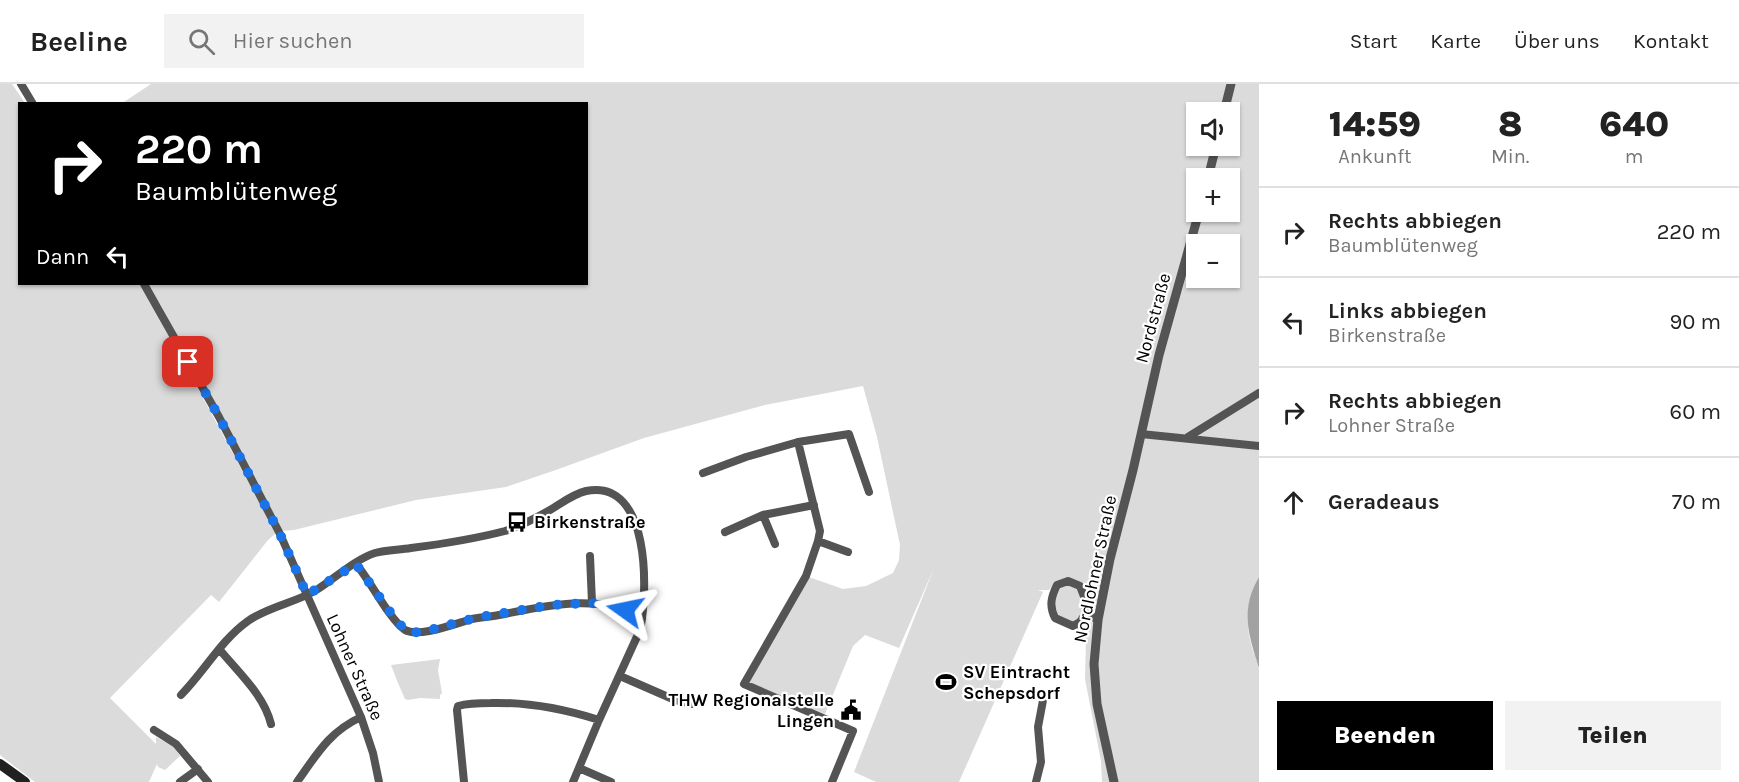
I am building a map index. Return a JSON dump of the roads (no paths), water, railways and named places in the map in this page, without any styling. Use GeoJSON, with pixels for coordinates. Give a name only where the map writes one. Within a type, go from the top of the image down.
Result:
{"type":"FeatureCollection","features":[{"type":"Feature","properties":{"kind":"main road"},"geometry":{"type":"LineString","coordinates":[[0,764],[26,782]]}},
{"type":"Feature","properties":{"kind":"street"},"geometry":{"type":"LineString","coordinates":[[21,84],[32,102]]}},
{"type":"Feature","properties":{"kind":"street"},"geometry":{"type":"LineString","coordinates":[[1226,102],[1231,84]]}},
{"type":"Feature","properties":{"kind":"street","name":"Nordstraße"},"geometry":{"type":"LineString","coordinates":[[1133,470],[1159,355],[1196,222]]}},
{"type":"Feature","properties":{"kind":"street","name":"Lohner Straße"},"geometry":{"type":"LineString","coordinates":[[145,285],[219,417],[280,534],[361,717],[371,745],[379,782]]}},
{"type":"Feature","properties":{"kind":"street"},"geometry":{"type":"LineString","coordinates":[[1188,437],[1259,393]]}},
{"type":"Feature","properties":{"kind":"street"},"geometry":{"type":"LineString","coordinates":[[703,473],[746,457],[798,442],[849,434],[868,492]]}},
{"type":"Feature","properties":{"kind":"street"},"geometry":{"type":"LineString","coordinates":[[1141,434],[1259,446]]}},
{"type":"Feature","properties":{"kind":"street"},"geometry":{"type":"LineString","coordinates":[[798,442],[820,531],[818,542],[806,576],[744,684],[853,731],[832,782]]}},
{"type":"Feature","properties":{"kind":"street","name":"Nordlohner Straße"},"geometry":{"type":"LineString","coordinates":[[1114,782],[1096,704],[1094,664],[1098,620],[1110,559],[1133,470]]}},
{"type":"Feature","properties":{"kind":"street"},"geometry":{"type":"LineString","coordinates":[[181,695],[248,621],[307,595],[366,556],[379,552],[460,541],[508,530],[577,494],[600,491],[611,494],[622,502],[632,514],[638,529],[642,546],[644,578],[642,619],[640,630],[573,782]]}},
{"type":"Feature","properties":{"kind":"street"},"geometry":{"type":"LineString","coordinates":[[725,532],[763,516],[813,505]]}},
{"type":"Feature","properties":{"kind":"street"},"geometry":{"type":"LineString","coordinates":[[763,516],[775,544]]}},
{"type":"Feature","properties":{"kind":"street"},"geometry":{"type":"LineString","coordinates":[[818,542],[848,552]]}},
{"type":"Feature","properties":{"kind":"street"},"geometry":{"type":"LineString","coordinates":[[590,556],[592,603]]}},
{"type":"Feature","properties":{"kind":"street"},"geometry":{"type":"LineString","coordinates":[[356,564],[393,616],[404,629],[411,633],[475,618],[551,605],[592,603],[616,607],[642,619]]}},
{"type":"Feature","properties":{"kind":"street"},"geometry":{"type":"LineString","coordinates":[[1068,582],[1080,586],[1085,599],[1086,613],[1080,622],[1073,626],[1055,618],[1050,606],[1057,585],[1068,582]]}},
{"type":"Feature","properties":{"kind":"street"},"geometry":{"type":"LineString","coordinates":[[1086,613],[1098,620]]}},
{"type":"Feature","properties":{"kind":"street"},"geometry":{"type":"LineString","coordinates":[[220,650],[242,675],[268,712],[271,724]]}},
{"type":"Feature","properties":{"kind":"street"},"geometry":{"type":"LineString","coordinates":[[620,676],[675,700],[693,704]]}},
{"type":"Feature","properties":{"kind":"street"},"geometry":{"type":"LineString","coordinates":[[1036,782],[1041,762],[1038,727],[1044,695]]}},
{"type":"Feature","properties":{"kind":"street"},"geometry":{"type":"LineString","coordinates":[[464,782],[458,706],[479,703],[524,704],[566,711],[599,720]]}},
{"type":"Feature","properties":{"kind":"street"},"geometry":{"type":"LineString","coordinates":[[297,782],[338,730],[361,717]]}},
{"type":"Feature","properties":{"kind":"street"},"geometry":{"type":"LineString","coordinates":[[154,730],[176,744],[208,782]]}},
{"type":"Feature","properties":{"kind":"street"},"geometry":{"type":"LineString","coordinates":[[579,768],[610,782]]}},
{"type":"Feature","properties":{"kind":"street"},"geometry":{"type":"LineString","coordinates":[[180,782],[198,769]]}},
{"type":"Feature","properties":{"kind":"place","name":"Birkenstraße"},"geometry":{"type":"Point","coordinates":[517,522]}},
{"type":"Feature","properties":{"kind":"place","name":"SV Eintracht Schepsdorf"},"geometry":{"type":"Point","coordinates":[946,682]}},
{"type":"Feature","properties":{"kind":"place","name":"THW Regionalstelle Lingen"},"geometry":{"type":"Point","coordinates":[851,710]}}]}
